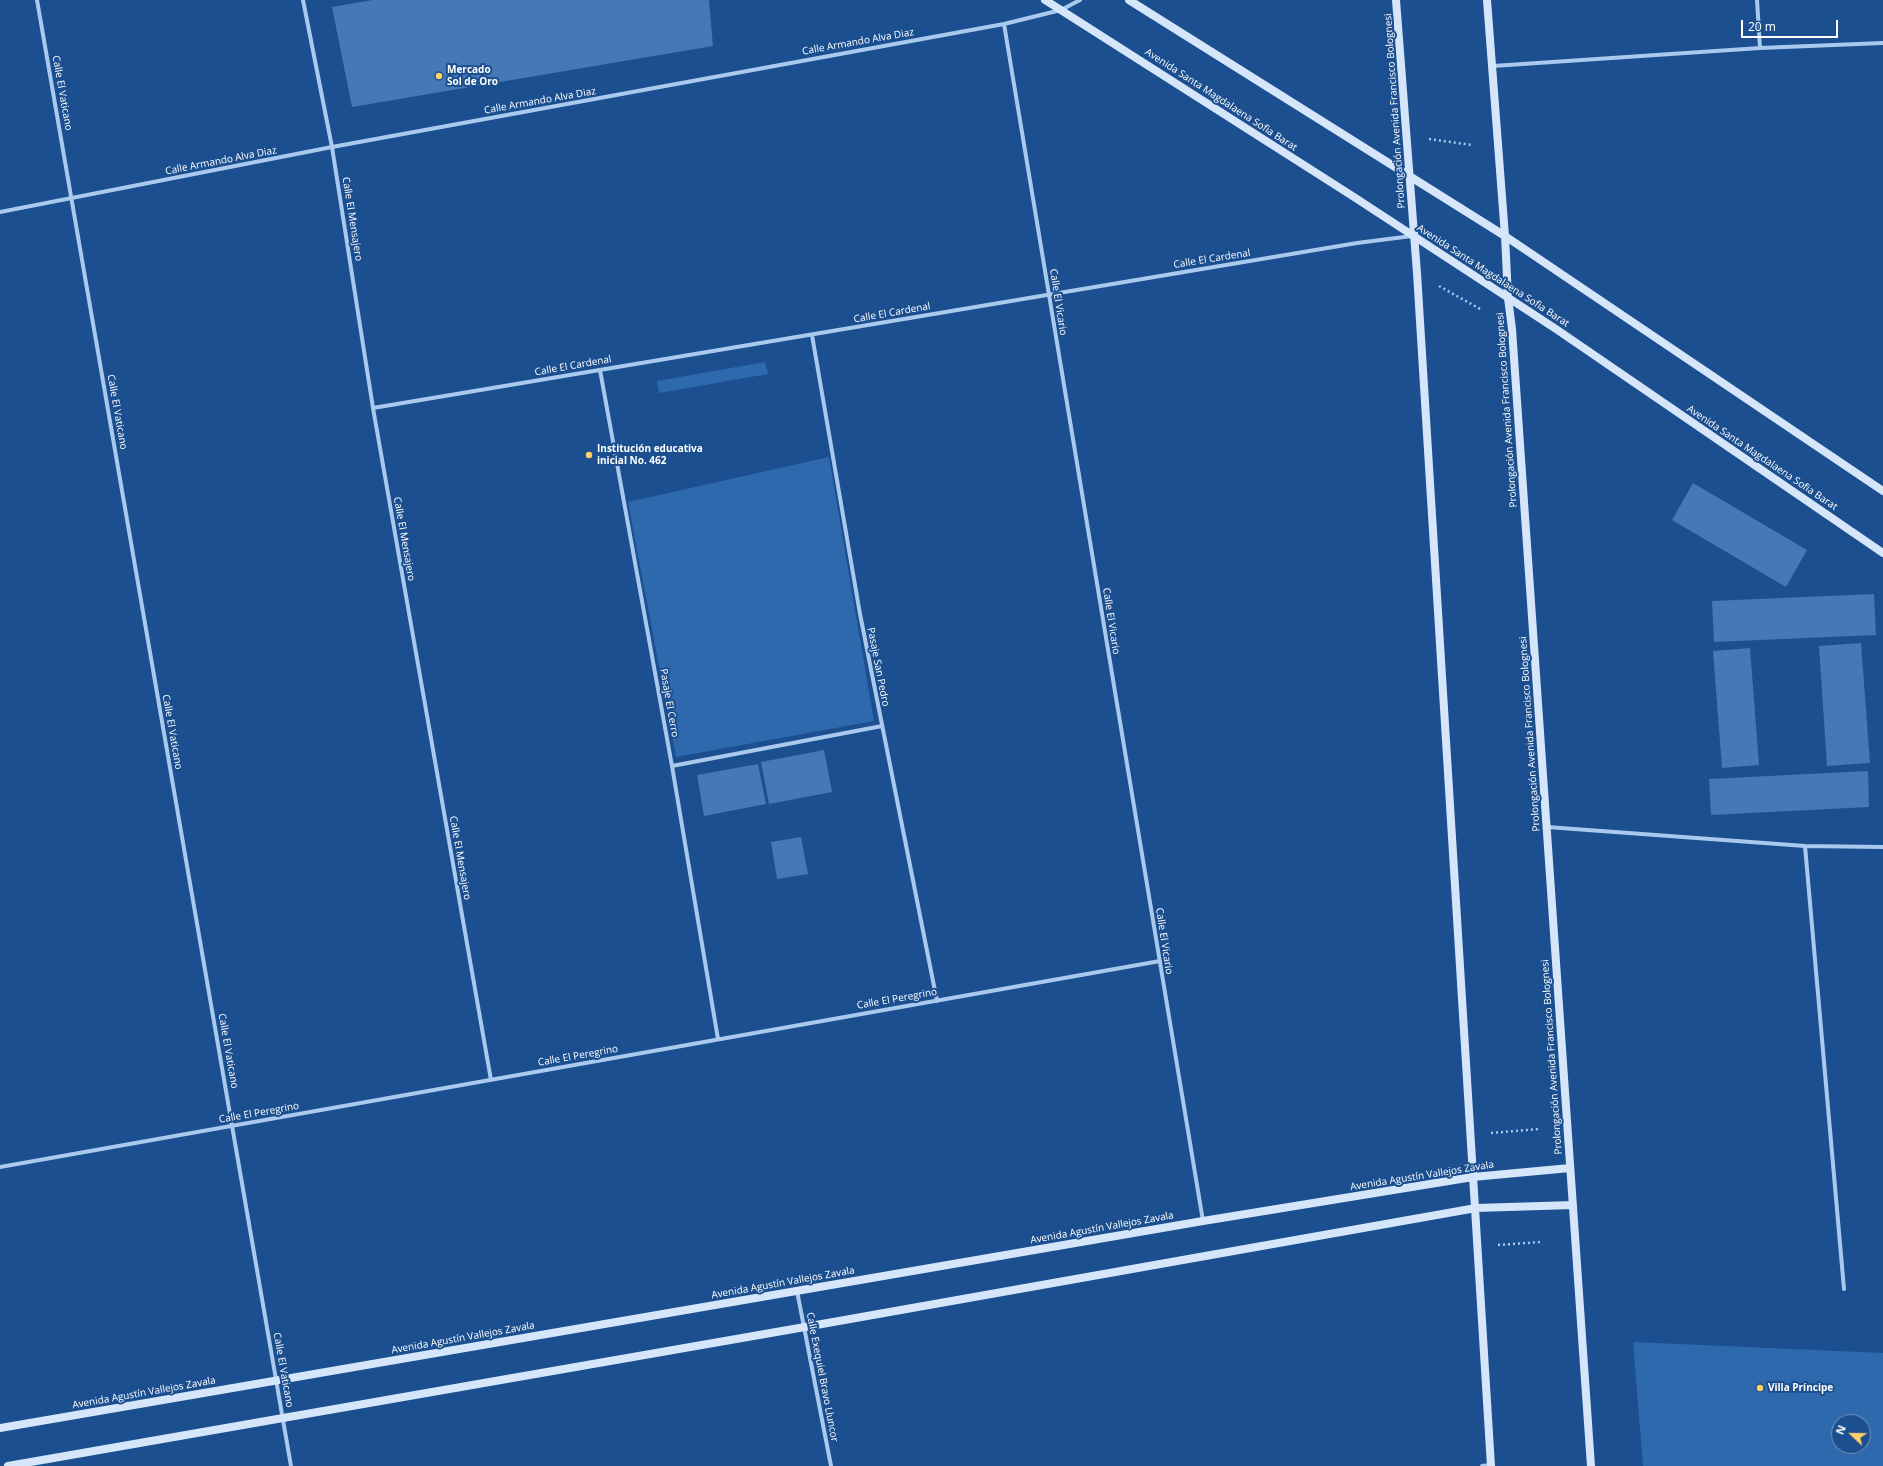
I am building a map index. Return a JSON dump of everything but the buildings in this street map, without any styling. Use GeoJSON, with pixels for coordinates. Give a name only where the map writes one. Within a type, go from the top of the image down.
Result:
{"type":"FeatureCollection","features":[{"type":"Feature","properties":{"kind":"street","name":"Calle El Vaticano"},"geometry":{"type":"LineString","coordinates":[[37,0],[292,1466]]}},
{"type":"Feature","properties":{"kind":"street","name":"Calle El Mensajero"},"geometry":{"type":"LineString","coordinates":[[303,0],[332,147],[373,408],[491,1080]]}},
{"type":"Feature","properties":{"kind":"street","name":"Avenida Santa Magdalaena Sofia Barat"},"geometry":{"type":"LineString","coordinates":[[1046,0],[1414,236],[1576,342],[1883,553]]}},
{"type":"Feature","properties":{"kind":"street","name":"Calle Armando Alva Diaz"},"geometry":{"type":"LineString","coordinates":[[0,212],[332,147],[1004,24],[1061,10],[1080,0]]}},
{"type":"Feature","properties":{"kind":"street"},"geometry":{"type":"LineString","coordinates":[[1130,0],[1505,236],[1883,490]]}},
{"type":"Feature","properties":{"kind":"street","name":"Prolongación Avenida Francisco Bolognesi"},"geometry":{"type":"LineString","coordinates":[[1396,0],[1414,236],[1491,1465]]}},
{"type":"Feature","properties":{"kind":"street","name":"Prolongación Avenida Francisco Bolognesi"},"geometry":{"type":"LineString","coordinates":[[1487,0],[1505,236],[1508,298],[1513,336],[1591,1466]]}},
{"type":"Feature","properties":{"kind":"street"},"geometry":{"type":"LineString","coordinates":[[1756,0],[1760,48]]}},
{"type":"Feature","properties":{"kind":"street","name":"Calle El Vicario"},"geometry":{"type":"LineString","coordinates":[[1004,24],[1203,1221]]}},
{"type":"Feature","properties":{"kind":"street"},"geometry":{"type":"LineString","coordinates":[[1492,66],[1760,48],[1883,43]]}},
{"type":"Feature","properties":{"kind":"street","name":"Calle El Cardenal"},"geometry":{"type":"LineString","coordinates":[[373,408],[1357,243],[1414,236]]}},
{"type":"Feature","properties":{"kind":"street","name":"Pasaje San Pedro"},"geometry":{"type":"LineString","coordinates":[[812,335],[860,614],[937,1001]]}},
{"type":"Feature","properties":{"kind":"street","name":"Pasaje El Cerro"},"geometry":{"type":"LineString","coordinates":[[600,370],[672,766],[718,1039]]}},
{"type":"Feature","properties":{"kind":"street"},"geometry":{"type":"LineString","coordinates":[[672,766],[882,726]]}},
{"type":"Feature","properties":{"kind":"street"},"geometry":{"type":"LineString","coordinates":[[1547,827],[1805,846],[1883,847]]}},
{"type":"Feature","properties":{"kind":"street"},"geometry":{"type":"LineString","coordinates":[[1805,846],[1844,1289]]}},
{"type":"Feature","properties":{"kind":"street","name":"Calle El Peregrino"},"geometry":{"type":"LineString","coordinates":[[0,1167],[1160,961]]}},
{"type":"Feature","properties":{"kind":"street","name":"Avenida Agustín Vallejos Zavala"},"geometry":{"type":"LineString","coordinates":[[0,1428],[1203,1221],[1473,1177],[1570,1168]]}},
{"type":"Feature","properties":{"kind":"street"},"geometry":{"type":"LineString","coordinates":[[8,1466],[1476,1208],[1573,1205]]}},
{"type":"Feature","properties":{"kind":"street","name":"Calle Exequiel Bravo Lluncor"},"geometry":{"type":"LineString","coordinates":[[797,1291],[831,1466]]}},
{"type":"Feature","properties":{"kind":"street"},"geometry":{"type":"LineString","coordinates":[[1482,1466],[1491,1465]]}},
{"type":"Feature","properties":{"kind":"path"},"geometry":{"type":"LineString","coordinates":[[1422,139],[1472,144]]}},
{"type":"Feature","properties":{"kind":"path"},"geometry":{"type":"LineString","coordinates":[[1438,285],[1482,310]]}},
{"type":"Feature","properties":{"kind":"path"},"geometry":{"type":"LineString","coordinates":[[1489,1133],[1539,1129]]}},
{"type":"Feature","properties":{"kind":"path"},"geometry":{"type":"LineString","coordinates":[[1496,1245],[1541,1242]]}},
{"type":"Feature","properties":{"kind":"shaded area"},"geometry":{"type":"Polygon","coordinates":[[[765,362],[768,374],[659,393],[657,381],[765,362]]]}},
{"type":"Feature","properties":{"kind":"shaded area"},"geometry":{"type":"Polygon","coordinates":[[[829,457],[874,721],[676,757],[628,502],[829,457]]]}},
{"type":"Feature","properties":{"kind":"shaded area","name":"Villa Príncipe"},"geometry":{"type":"Polygon","coordinates":[[[1633,1342],[1883,1353],[1883,1466],[1643,1466],[1633,1342]]]}},
{"type":"Feature","properties":{"kind":"place","name":"Mercado Sol de Oro"},"geometry":{"type":"Point","coordinates":[439,76]}},
{"type":"Feature","properties":{"kind":"place","name":"Institución educativa inicial No. 462"},"geometry":{"type":"Point","coordinates":[589,455]}},
{"type":"Feature","properties":{"kind":"place","name":"Villa Príncipe"},"geometry":{"type":"Point","coordinates":[1760,1388]}}]}
